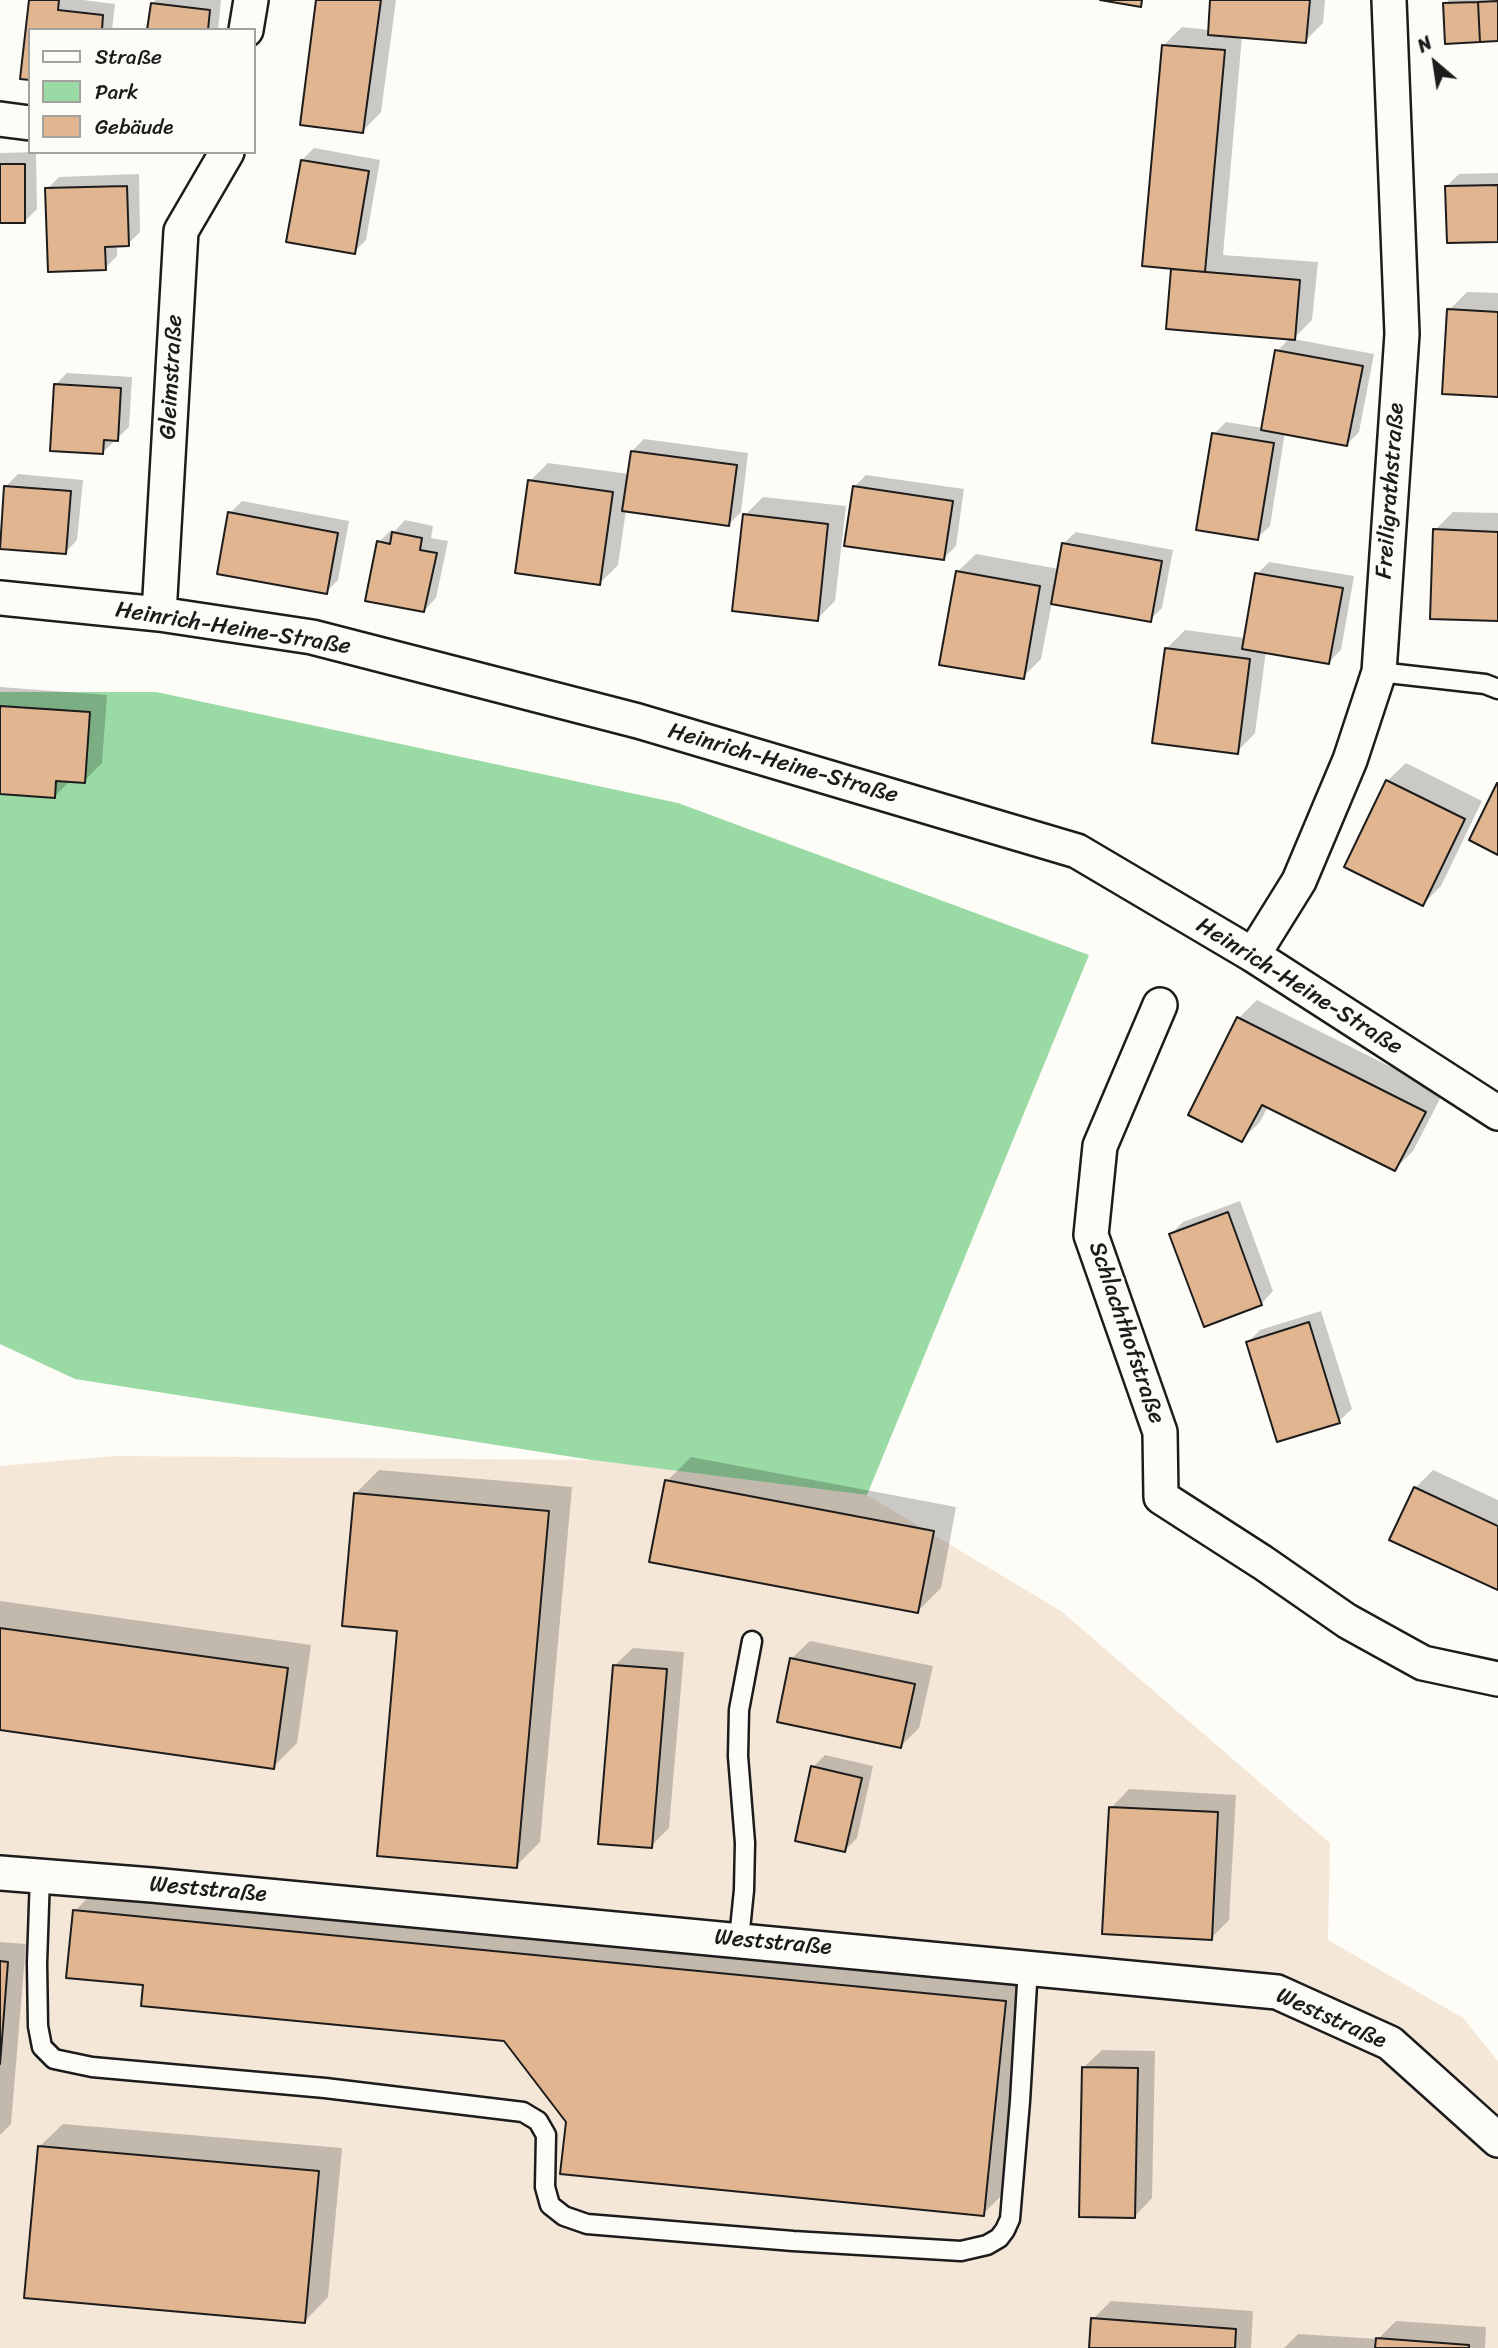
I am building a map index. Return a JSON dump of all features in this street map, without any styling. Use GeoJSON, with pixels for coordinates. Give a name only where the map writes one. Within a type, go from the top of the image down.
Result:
{"type":"FeatureCollection","features":[{"type":"Feature","properties":{"kind":"street"},"geometry":{"type":"LineString","coordinates":[[246,28],[251,0]]}},
{"type":"Feature","properties":{"kind":"street","name":"Freiligrathstraße"},"geometry":{"type":"LineString","coordinates":[[1253,955],[1299,881],[1350,760],[1379,672],[1402,334],[1390,0]]}},
{"type":"Feature","properties":{"kind":"street"},"geometry":{"type":"LineString","coordinates":[[0,119],[28,123]]}},
{"type":"Feature","properties":{"kind":"street","name":"Gleimstraße"},"geometry":{"type":"LineString","coordinates":[[159,614],[181,231],[221,154]]}},
{"type":"Feature","properties":{"kind":"street","name":"Heinrich-Heine-Straße"},"geometry":{"type":"LineString","coordinates":[[0,598],[159,614],[312,637],[638,721],[1077,851],[1253,955],[1498,1114]]}},
{"type":"Feature","properties":{"kind":"street","name":"Schlachthofstraße"},"geometry":{"type":"LineString","coordinates":[[1160,1005],[1100,1146],[1091,1235],[1160,1432],[1161,1497],[1347,1621],[1423,1663],[1498,1679]]}},
{"type":"Feature","properties":{"kind":"street","name":"Weststraße"},"geometry":{"type":"LineString","coordinates":[[0,1873],[739,1939],[1277,1992],[1390,2043],[1498,2140]]}},
{"type":"Feature","properties":{"kind":"lane"},"geometry":{"type":"LineString","coordinates":[[1379,672],[1485,684],[1498,688]]}},
{"type":"Feature","properties":{"kind":"lane"},"geometry":{"type":"LineString","coordinates":[[739,1939],[745,1843],[738,1756],[739,1710],[752,1641]]}},
{"type":"Feature","properties":{"kind":"lane"},"geometry":{"type":"LineString","coordinates":[[40,1876],[38,2026],[42,2047],[54,2059],[92,2067],[325,2088],[523,2112],[537,2121],[547,2135],[545,2186],[550,2205],[564,2216],[587,2224],[793,2241],[961,2251],[987,2245],[999,2238],[1010,2219],[1028,1967]]}},
{"type":"Feature","properties":{"kind":"shaded area"},"geometry":{"type":"Polygon","coordinates":[[[116,1456],[592,1460],[867,1495],[1061,1611],[1330,1843],[1328,1940],[1463,2018],[1498,2061],[1498,2348],[0,2348],[0,1466],[116,1456]]]}},
{"type":"Feature","properties":{"kind":"green space"},"geometry":{"type":"Polygon","coordinates":[[[0,692],[156,692],[678,803],[1089,955],[867,1495],[592,1460],[75,1379],[0,1344],[0,692]]]}},
{"type":"Feature","properties":{"kind":"building"},"geometry":{"type":"Polygon","coordinates":[[[29,0],[59,0],[58,10],[103,15],[102,28],[28,28],[28,80],[20,79],[29,0]]]}},
{"type":"Feature","properties":{"kind":"building"},"geometry":{"type":"Polygon","coordinates":[[[316,0],[381,0],[363,133],[300,125],[316,0]]]}},
{"type":"Feature","properties":{"kind":"building"},"geometry":{"type":"Polygon","coordinates":[[[1100,0],[1142,0],[1141,7],[1100,0]]]}},
{"type":"Feature","properties":{"kind":"building"},"geometry":{"type":"Polygon","coordinates":[[[1210,0],[1310,0],[1306,43],[1208,35],[1210,0]]]}},
{"type":"Feature","properties":{"kind":"building"},"geometry":{"type":"Polygon","coordinates":[[[1498,1],[1498,41],[1480,42],[1478,2],[1498,1]]]}},
{"type":"Feature","properties":{"kind":"building"},"geometry":{"type":"Polygon","coordinates":[[[1478,2],[1480,42],[1445,44],[1443,3],[1478,2]]]}},
{"type":"Feature","properties":{"kind":"building"},"geometry":{"type":"Polygon","coordinates":[[[151,3],[210,10],[208,28],[147,28],[151,3]]]}},
{"type":"Feature","properties":{"kind":"building"},"geometry":{"type":"Polygon","coordinates":[[[1162,45],[1225,50],[1205,272],[1142,266],[1162,45]]]}},
{"type":"Feature","properties":{"kind":"building"},"geometry":{"type":"Polygon","coordinates":[[[301,160],[369,171],[355,254],[286,242],[301,160]]]}},
{"type":"Feature","properties":{"kind":"building"},"geometry":{"type":"Polygon","coordinates":[[[0,164],[25,164],[25,223],[0,223],[0,164]]]}},
{"type":"Feature","properties":{"kind":"building"},"geometry":{"type":"Polygon","coordinates":[[[1498,185],[1498,242],[1447,243],[1445,186],[1498,185]]]}},
{"type":"Feature","properties":{"kind":"building"},"geometry":{"type":"Polygon","coordinates":[[[127,186],[129,246],[105,247],[106,270],[48,272],[45,188],[127,186]]]}},
{"type":"Feature","properties":{"kind":"building"},"geometry":{"type":"Polygon","coordinates":[[[1171,269],[1300,280],[1295,340],[1166,329],[1171,269]]]}},
{"type":"Feature","properties":{"kind":"building"},"geometry":{"type":"Polygon","coordinates":[[[1447,309],[1498,312],[1498,397],[1442,394],[1447,309]]]}},
{"type":"Feature","properties":{"kind":"building"},"geometry":{"type":"Polygon","coordinates":[[[1275,350],[1363,366],[1347,446],[1261,430],[1275,350]]]}},
{"type":"Feature","properties":{"kind":"building"},"geometry":{"type":"Polygon","coordinates":[[[54,384],[121,388],[118,441],[104,440],[103,454],[50,451],[54,384]]]}},
{"type":"Feature","properties":{"kind":"building"},"geometry":{"type":"Polygon","coordinates":[[[1212,433],[1274,443],[1258,540],[1196,530],[1212,433]]]}},
{"type":"Feature","properties":{"kind":"building"},"geometry":{"type":"Polygon","coordinates":[[[631,451],[737,465],[729,526],[622,511],[631,451]]]}},
{"type":"Feature","properties":{"kind":"building"},"geometry":{"type":"Polygon","coordinates":[[[528,480],[613,492],[600,585],[515,573],[528,480]]]}},
{"type":"Feature","properties":{"kind":"building"},"geometry":{"type":"Polygon","coordinates":[[[4,486],[71,491],[66,554],[0,549],[4,486]]]}},
{"type":"Feature","properties":{"kind":"building"},"geometry":{"type":"Polygon","coordinates":[[[853,486],[953,501],[944,560],[844,546],[853,486]]]}},
{"type":"Feature","properties":{"kind":"building"},"geometry":{"type":"Polygon","coordinates":[[[228,512],[338,533],[327,594],[217,574],[228,512]]]}},
{"type":"Feature","properties":{"kind":"building"},"geometry":{"type":"Polygon","coordinates":[[[743,514],[828,524],[818,621],[732,611],[743,514]]]}},
{"type":"Feature","properties":{"kind":"building"},"geometry":{"type":"Polygon","coordinates":[[[1433,529],[1498,532],[1498,621],[1430,619],[1433,529]]]}},
{"type":"Feature","properties":{"kind":"building"},"geometry":{"type":"Polygon","coordinates":[[[392,532],[422,538],[420,550],[437,553],[424,612],[365,601],[377,541],[390,544],[392,532]]]}},
{"type":"Feature","properties":{"kind":"building"},"geometry":{"type":"Polygon","coordinates":[[[1062,543],[1162,561],[1151,622],[1051,604],[1062,543]]]}},
{"type":"Feature","properties":{"kind":"building"},"geometry":{"type":"Polygon","coordinates":[[[956,571],[1040,586],[1024,679],[939,665],[956,571]]]}},
{"type":"Feature","properties":{"kind":"building"},"geometry":{"type":"Polygon","coordinates":[[[1255,573],[1343,588],[1329,664],[1242,649],[1255,573]]]}},
{"type":"Feature","properties":{"kind":"building"},"geometry":{"type":"Polygon","coordinates":[[[1165,648],[1250,659],[1238,754],[1152,743],[1165,648]]]}},
{"type":"Feature","properties":{"kind":"building"},"geometry":{"type":"Polygon","coordinates":[[[0,706],[90,712],[85,783],[56,781],[55,798],[0,794],[0,706]]]}},
{"type":"Feature","properties":{"kind":"building"},"geometry":{"type":"Polygon","coordinates":[[[1386,780],[1465,819],[1423,906],[1344,867],[1386,780]]]}},
{"type":"Feature","properties":{"kind":"building"},"geometry":{"type":"Polygon","coordinates":[[[1498,783],[1498,855],[1469,840],[1498,783]]]}},
{"type":"Feature","properties":{"kind":"building"},"geometry":{"type":"Polygon","coordinates":[[[1237,1017],[1426,1112],[1395,1171],[1262,1105],[1242,1142],[1188,1115],[1237,1017]]]}},
{"type":"Feature","properties":{"kind":"building"},"geometry":{"type":"Polygon","coordinates":[[[1228,1212],[1262,1305],[1204,1327],[1169,1234],[1228,1212]]]}},
{"type":"Feature","properties":{"kind":"building"},"geometry":{"type":"Polygon","coordinates":[[[1309,1322],[1340,1423],[1277,1442],[1246,1342],[1309,1322]]]}},
{"type":"Feature","properties":{"kind":"building"},"geometry":{"type":"Polygon","coordinates":[[[665,1480],[934,1531],[918,1613],[649,1562],[665,1480]]]}},
{"type":"Feature","properties":{"kind":"building"},"geometry":{"type":"Polygon","coordinates":[[[1414,1487],[1498,1526],[1498,1590],[1389,1540],[1414,1487]]]}},
{"type":"Feature","properties":{"kind":"building"},"geometry":{"type":"Polygon","coordinates":[[[354,1493],[549,1511],[517,1868],[377,1856],[397,1631],[342,1626],[354,1493]]]}},
{"type":"Feature","properties":{"kind":"building"},"geometry":{"type":"Polygon","coordinates":[[[0,1628],[288,1668],[274,1769],[0,1730],[0,1628]]]}},
{"type":"Feature","properties":{"kind":"building"},"geometry":{"type":"Polygon","coordinates":[[[790,1658],[915,1684],[901,1748],[777,1722],[790,1658]]]}},
{"type":"Feature","properties":{"kind":"building"},"geometry":{"type":"Polygon","coordinates":[[[613,1665],[667,1669],[652,1848],[598,1844],[613,1665]]]}},
{"type":"Feature","properties":{"kind":"building"},"geometry":{"type":"Polygon","coordinates":[[[811,1766],[862,1778],[845,1852],[795,1841],[811,1766]]]}},
{"type":"Feature","properties":{"kind":"building"},"geometry":{"type":"Polygon","coordinates":[[[1109,1807],[1218,1812],[1212,1940],[1102,1934],[1109,1807]]]}},
{"type":"Feature","properties":{"kind":"building"},"geometry":{"type":"Polygon","coordinates":[[[73,1910],[1006,2001],[984,2216],[560,2174],[566,2122],[504,2041],[141,2006],[143,1985],[66,1978],[73,1910]]]}},
{"type":"Feature","properties":{"kind":"building"},"geometry":{"type":"Polygon","coordinates":[[[0,1961],[8,1962],[0,2064],[0,1961]]]}},
{"type":"Feature","properties":{"kind":"building"},"geometry":{"type":"Polygon","coordinates":[[[1082,2067],[1138,2068],[1135,2218],[1079,2217],[1082,2067]]]}},
{"type":"Feature","properties":{"kind":"building"},"geometry":{"type":"Polygon","coordinates":[[[38,2146],[319,2171],[305,2323],[24,2298],[38,2146]]]}},
{"type":"Feature","properties":{"kind":"building"},"geometry":{"type":"Polygon","coordinates":[[[1091,2318],[1236,2329],[1235,2348],[1089,2348],[1091,2318]]]}},
{"type":"Feature","properties":{"kind":"building"},"geometry":{"type":"Polygon","coordinates":[[[1376,2338],[1469,2345],[1469,2348],[1375,2348],[1376,2338]]]}}]}
